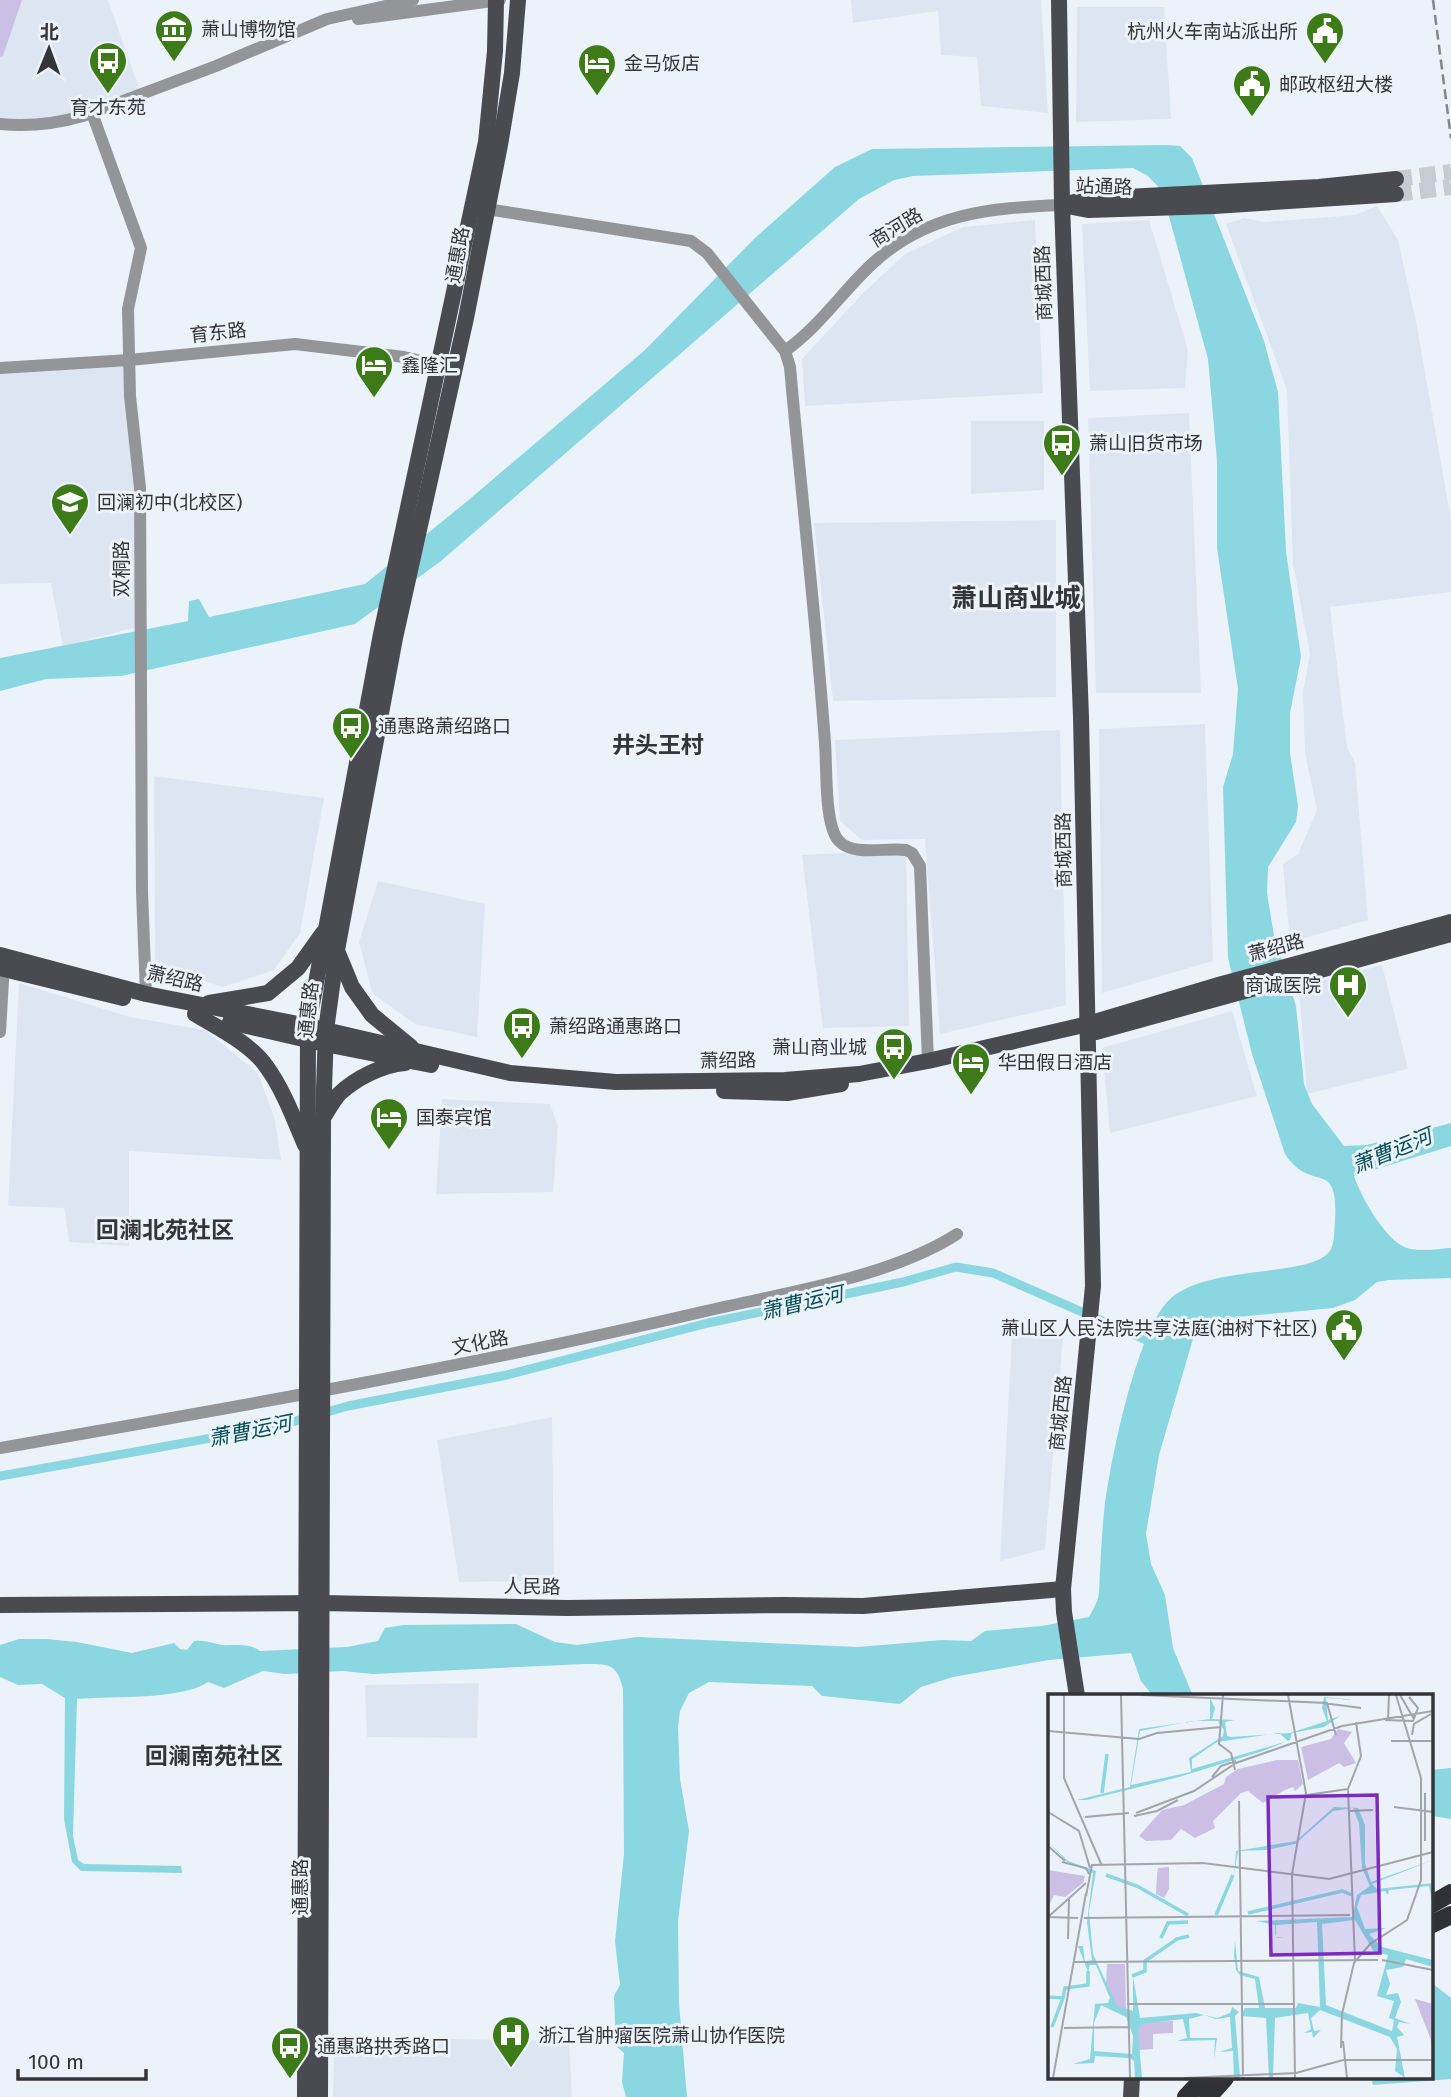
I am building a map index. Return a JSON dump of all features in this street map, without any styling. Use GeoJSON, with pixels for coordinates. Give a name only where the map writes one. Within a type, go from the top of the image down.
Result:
{"type":"FeatureCollection","features":[{"type":"Feature","properties":{"kind":"highway"},"geometry":{"type":"LineString","coordinates":[[1434,1903],[1451,1893]]}},
{"type":"Feature","properties":{"kind":"highway"},"geometry":{"type":"LineString","coordinates":[[1434,1923],[1451,1915]]}},
{"type":"Feature","properties":{"kind":"highway"},"geometry":{"type":"LineString","coordinates":[[1186,2097],[1202,2080]]}},
{"type":"Feature","properties":{"kind":"highway"},"geometry":{"type":"LineString","coordinates":[[1208,2097],[1223,2080]]}},
{"type":"Feature","properties":{"kind":"main road","name":"通惠路"},"geometry":{"type":"LineString","coordinates":[[415,512],[466,318],[492,102],[497,0]]}},
{"type":"Feature","properties":{"kind":"main road","name":"通惠路"},"geometry":{"type":"LineString","coordinates":[[415,512],[439,365],[512,72],[517,0]]}},
{"type":"Feature","properties":{"kind":"main road","name":"商城西路"},"geometry":{"type":"LineString","coordinates":[[1059,0],[1062,205],[1081,717],[1093,1286],[1063,1588],[1071,1667],[1077,1694]]}},
{"type":"Feature","properties":{"kind":"main road","name":"站通路"},"geometry":{"type":"LineString","coordinates":[[1062,205],[1088,210],[1153,201],[1212,200],[1319,187],[1396,187]]}},
{"type":"Feature","properties":{"kind":"main road"},"geometry":{"type":"LineString","coordinates":[[305,2097],[314,1679],[315,1425],[308,1033],[327,929],[415,512]]}},
{"type":"Feature","properties":{"kind":"main road","name":"通惠路"},"geometry":{"type":"LineString","coordinates":[[315,1394],[325,1037],[388,636]]}},
{"type":"Feature","properties":{"kind":"main road","name":"萧绍路"},"geometry":{"type":"LineString","coordinates":[[2,962],[146,994],[195,1010],[510,1073],[616,1082],[785,1080],[859,1074],[1088,1029],[1293,972],[1451,922]]}},
{"type":"Feature","properties":{"kind":"main road"},"geometry":{"type":"LineString","coordinates":[[195,1010],[268,993],[298,968],[327,929]]}},
{"type":"Feature","properties":{"kind":"main road"},"geometry":{"type":"LineString","coordinates":[[1293,972],[1451,934]]}},
{"type":"Feature","properties":{"kind":"main road"},"geometry":{"type":"LineString","coordinates":[[337,950],[352,987],[372,1015],[415,1056],[532,1085],[575,1089],[667,1088],[787,1093],[930,1070],[1088,1029]]}},
{"type":"Feature","properties":{"kind":"main road"},"geometry":{"type":"LineString","coordinates":[[2,962],[195,1010],[266,1064],[308,1150]]}},
{"type":"Feature","properties":{"kind":"main road"},"geometry":{"type":"LineString","coordinates":[[323,1118],[339,1095],[362,1078],[390,1064],[415,1056]]}},
{"type":"Feature","properties":{"kind":"main road","name":"人民路"},"geometry":{"type":"LineString","coordinates":[[0,1605],[314,1604],[567,1608],[863,1606],[1063,1588]]}},
{"type":"Feature","properties":{"kind":"main road","name":"通惠路"},"geometry":{"type":"LineString","coordinates":[[314,1679],[320,2097]]}},
{"type":"Feature","properties":{"kind":"street"},"geometry":{"type":"LineString","coordinates":[[0,124],[27,127],[61,123],[327,19],[413,0]]}},
{"type":"Feature","properties":{"kind":"street"},"geometry":{"type":"LineString","coordinates":[[309,27],[497,0]]}},
{"type":"Feature","properties":{"kind":"street","name":"双桐路"},"geometry":{"type":"LineString","coordinates":[[92,113],[141,248],[128,309],[130,396],[140,488],[142,892],[146,994]]}},
{"type":"Feature","properties":{"kind":"street","name":"商河路"},"geometry":{"type":"LineString","coordinates":[[785,351],[807,335],[872,264],[914,233],[962,214],[1013,207],[1062,205]]}},
{"type":"Feature","properties":{"kind":"street"},"geometry":{"type":"LineString","coordinates":[[479,208],[691,241],[707,253],[785,351],[790,367],[831,824],[839,842],[848,847],[857,850],[906,850],[912,853],[920,866],[928,1061]]}},
{"type":"Feature","properties":{"kind":"street","name":"育东路"},"geometry":{"type":"LineString","coordinates":[[0,368],[129,360],[295,344],[439,365]]}},
{"type":"Feature","properties":{"kind":"street"},"geometry":{"type":"LineString","coordinates":[[0,1032],[2,962]]}},
{"type":"Feature","properties":{"kind":"street","name":"文化路"},"geometry":{"type":"LineString","coordinates":[[0,1448],[315,1394],[556,1346],[871,1272],[938,1247],[957,1234]]}},
{"type":"Feature","properties":{"kind":"shaded area"},"geometry":{"type":"Polygon","coordinates":[[[0,0],[22,0],[3,56],[0,57],[0,0]]]}},
{"type":"Feature","properties":{"kind":"shaded area"},"geometry":{"type":"Polygon","coordinates":[[[22,0],[108,0],[141,94],[61,123],[0,123],[0,57],[3,56],[22,0]]]}},
{"type":"Feature","properties":{"kind":"shaded area"},"geometry":{"type":"Polygon","coordinates":[[[851,0],[1041,0],[1048,113],[981,106],[977,57],[941,55],[938,11],[853,23],[851,0]]]}},
{"type":"Feature","properties":{"kind":"shaded area"},"geometry":{"type":"Polygon","coordinates":[[[1077,7],[1164,7],[1171,119],[1076,122],[1077,7]]]}},
{"type":"Feature","properties":{"kind":"shaded area"},"geometry":{"type":"Polygon","coordinates":[[[1377,206],[1398,240],[1416,321],[1451,520],[1451,592],[1330,607],[1347,747],[1355,763],[1368,920],[1290,942],[1283,864],[1298,854],[1317,810],[1305,753],[1303,692],[1310,654],[1293,564],[1287,390],[1226,224],[1244,218],[1264,222],[1355,215],[1377,206]]]}},
{"type":"Feature","properties":{"kind":"shaded area"},"geometry":{"type":"Polygon","coordinates":[[[1035,220],[1043,393],[805,406],[802,359],[862,294],[905,254],[963,227],[1035,220]]]}},
{"type":"Feature","properties":{"kind":"shaded area"},"geometry":{"type":"Polygon","coordinates":[[[1149,220],[1188,350],[1185,388],[1090,391],[1082,224],[1149,220]]]}},
{"type":"Feature","properties":{"kind":"shaded area","name":"回澜初中(北校区)"},"geometry":{"type":"Polygon","coordinates":[[[129,360],[141,626],[63,646],[51,583],[0,584],[0,368],[129,360]]]}},
{"type":"Feature","properties":{"kind":"shaded area"},"geometry":{"type":"Polygon","coordinates":[[[1189,413],[1201,693],[1096,693],[1088,418],[1189,413]]]}},
{"type":"Feature","properties":{"kind":"shaded area"},"geometry":{"type":"Polygon","coordinates":[[[971,421],[1044,421],[1044,490],[971,494],[971,421]]]}},
{"type":"Feature","properties":{"kind":"shaded area"},"geometry":{"type":"Polygon","coordinates":[[[1056,520],[1056,697],[833,701],[814,523],[1056,520]]]}},
{"type":"Feature","properties":{"kind":"shaded area"},"geometry":{"type":"Polygon","coordinates":[[[1205,724],[1213,961],[1102,993],[1099,729],[1205,724]]]}},
{"type":"Feature","properties":{"kind":"shaded area"},"geometry":{"type":"Polygon","coordinates":[[[1060,730],[1066,1005],[940,1034],[925,839],[862,840],[840,821],[835,740],[1060,730]]]}},
{"type":"Feature","properties":{"kind":"shaded area"},"geometry":{"type":"Polygon","coordinates":[[[154,776],[324,798],[300,933],[274,970],[223,987],[155,966],[154,776]]]}},
{"type":"Feature","properties":{"kind":"shaded area"},"geometry":{"type":"Polygon","coordinates":[[[906,850],[909,1026],[823,1028],[802,855],[906,850]]]}},
{"type":"Feature","properties":{"kind":"shaded area"},"geometry":{"type":"Polygon","coordinates":[[[378,881],[485,904],[477,1037],[415,1024],[372,993],[359,942],[378,881]]]}},
{"type":"Feature","properties":{"kind":"shaded area","name":"商诚医院"},"geometry":{"type":"Polygon","coordinates":[[[1382,965],[1408,1069],[1307,1094],[1299,987],[1382,965]]]}},
{"type":"Feature","properties":{"kind":"shaded area"},"geometry":{"type":"Polygon","coordinates":[[[19,983],[130,1017],[205,1030],[258,1073],[275,1120],[281,1160],[129,1151],[129,1246],[69,1242],[64,1208],[8,1206],[19,983]]]}},
{"type":"Feature","properties":{"kind":"shaded area"},"geometry":{"type":"Polygon","coordinates":[[[1232,1011],[1257,1096],[1110,1133],[1102,1048],[1232,1011]]]}},
{"type":"Feature","properties":{"kind":"shaded area"},"geometry":{"type":"Polygon","coordinates":[[[442,1099],[550,1104],[558,1126],[553,1192],[436,1194],[442,1099]]]}},
{"type":"Feature","properties":{"kind":"shaded area"},"geometry":{"type":"Polygon","coordinates":[[[1013,1316],[1063,1338],[1045,1549],[1000,1561],[1013,1316]]]}},
{"type":"Feature","properties":{"kind":"shaded area"},"geometry":{"type":"Polygon","coordinates":[[[552,1417],[554,1581],[459,1582],[437,1440],[552,1417]]]}},
{"type":"Feature","properties":{"kind":"shaded area"},"geometry":{"type":"Polygon","coordinates":[[[479,1683],[477,1738],[367,1737],[365,1685],[479,1683]]]}},
{"type":"Feature","properties":{"kind":"shaded area"},"geometry":{"type":"Polygon","coordinates":[[[335,2037],[569,2041],[572,2097],[333,2097],[335,2037]]]}},
{"type":"Feature","properties":{"kind":"water"},"geometry":{"type":"Polygon","coordinates":[[[1165,145],[1180,146],[1192,158],[1264,341],[1278,392],[1286,551],[1301,657],[1290,713],[1290,753],[1298,806],[1296,822],[1268,867],[1267,893],[1274,936],[1296,1006],[1304,1084],[1312,1104],[1344,1146],[1367,1145],[1451,1123],[1451,1146],[1354,1176],[1376,1219],[1402,1246],[1421,1250],[1451,1248],[1451,1278],[1377,1282],[1355,1300],[1333,1308],[1206,1320],[1195,1332],[1159,1455],[1146,1534],[1151,1564],[1165,1595],[1173,1648],[1192,1694],[1151,1694],[1141,1681],[1131,1653],[1049,1660],[953,1677],[921,1687],[900,1704],[822,1696],[812,1686],[709,1682],[689,1693],[680,1711],[678,1727],[680,1779],[689,1831],[678,1921],[679,2003],[687,2097],[626,2097],[622,2082],[624,2053],[616,2046],[614,1996],[620,1985],[615,1941],[624,1854],[623,1689],[618,1674],[610,1667],[584,1664],[373,1674],[343,1671],[285,1674],[263,1671],[224,1688],[208,1682],[182,1692],[77,1699],[73,1836],[78,1860],[84,1864],[181,1866],[182,1873],[81,1871],[72,1862],[64,1819],[65,1698],[42,1684],[18,1685],[0,1677],[0,1645],[19,1639],[46,1639],[132,1653],[174,1643],[180,1649],[187,1650],[194,1641],[205,1641],[222,1645],[246,1645],[260,1651],[347,1647],[378,1641],[385,1628],[403,1625],[516,1624],[555,1642],[577,1645],[638,1637],[858,1647],[942,1640],[971,1641],[985,1631],[1042,1626],[1089,1617],[1099,1595],[1104,1513],[1118,1434],[1135,1370],[1156,1318],[1168,1301],[1184,1289],[1205,1281],[1318,1260],[1331,1249],[1335,1221],[1333,1189],[1328,1182],[1305,1173],[1285,1154],[1252,1054],[1228,958],[1223,787],[1233,754],[1238,689],[1217,548],[1217,461],[1208,359],[1162,191],[1148,176],[1133,168],[913,176],[894,180],[859,199],[441,561],[355,624],[121,676],[46,679],[0,691],[0,658],[188,621],[189,601],[199,599],[209,617],[365,584],[645,350],[755,238],[835,167],[872,149],[1165,145]]]}},
{"type":"Feature","properties":{"kind":"water"},"geometry":{"type":"Polygon","coordinates":[[[1451,1768],[1451,1819],[1434,1816],[1434,1770],[1451,1768]]]}},
{"type":"Feature","properties":{"kind":"water"},"geometry":{"type":"Polygon","coordinates":[[[1434,1985],[1451,1998],[1451,2079],[1373,2085],[1372,2080],[1434,2080],[1434,1985]]]}},
{"type":"Feature","properties":{"kind":"waterway","name":"萧曹运河"},"geometry":{"type":"LineString","coordinates":[[0,1476],[278,1426],[348,1406],[507,1375],[708,1323],[903,1282],[956,1267],[993,1273],[1146,1340],[1156,1340]]}},
{"type":"Feature","properties":{"kind":"tunnel"},"geometry":{"type":"LineString","coordinates":[[1396,179],[1451,172]]}},
{"type":"Feature","properties":{"kind":"tunnel"},"geometry":{"type":"LineString","coordinates":[[1396,194],[1451,187]]}},
{"type":"Feature","properties":{"kind":"railway"},"geometry":{"type":"LineString","coordinates":[[1433,0],[1451,138]]}},
{"type":"Feature","properties":{"kind":"place","name":"萧山博物馆"},"geometry":{"type":"Point","coordinates":[174,63]}},
{"type":"Feature","properties":{"kind":"place","name":"杭州火车南站派出所"},"geometry":{"type":"Point","coordinates":[1325,65]}},
{"type":"Feature","properties":{"kind":"place","name":"育才东苑"},"geometry":{"type":"Point","coordinates":[108,95]}},
{"type":"Feature","properties":{"kind":"place","name":"金马饭店"},"geometry":{"type":"Point","coordinates":[597,97]}},
{"type":"Feature","properties":{"kind":"place","name":"邮政枢纽大楼"},"geometry":{"type":"Point","coordinates":[1252,118]}},
{"type":"Feature","properties":{"kind":"place","name":"鑫隆汇"},"geometry":{"type":"Point","coordinates":[374,399]}},
{"type":"Feature","properties":{"kind":"place","name":"萧山旧货市场"},"geometry":{"type":"Point","coordinates":[1062,477]}},
{"type":"Feature","properties":{"kind":"place","name":"回澜初中(北校区)"},"geometry":{"type":"Point","coordinates":[70,536]}},
{"type":"Feature","properties":{"kind":"place","name":"通惠路萧绍路口"},"geometry":{"type":"Point","coordinates":[351,760]}},
{"type":"Feature","properties":{"kind":"place","name":"商诚医院"},"geometry":{"type":"Point","coordinates":[1348,1019]}},
{"type":"Feature","properties":{"kind":"place","name":"萧绍路通惠路口"},"geometry":{"type":"Point","coordinates":[522,1060]}},
{"type":"Feature","properties":{"kind":"place","name":"萧山商业城"},"geometry":{"type":"Point","coordinates":[894,1081]}},
{"type":"Feature","properties":{"kind":"place","name":"华田假日酒店"},"geometry":{"type":"Point","coordinates":[971,1096]}},
{"type":"Feature","properties":{"kind":"place","name":"国泰宾馆"},"geometry":{"type":"Point","coordinates":[389,1151]}},
{"type":"Feature","properties":{"kind":"place","name":"萧山区人民法院共享法庭(油树下社区)"},"geometry":{"type":"Point","coordinates":[1344,1362]}},
{"type":"Feature","properties":{"kind":"place","name":"浙江省肿瘤医院萧山协作医院"},"geometry":{"type":"Point","coordinates":[511,2069]}},
{"type":"Feature","properties":{"kind":"place","name":"通惠路拱秀路口"},"geometry":{"type":"Point","coordinates":[290,2080]}},
{"type":"Feature","properties":{"kind":"district","name":"萧山商业城"},"geometry":{"type":"Point","coordinates":[1016,598]}},
{"type":"Feature","properties":{"kind":"district","name":"井头王村"},"geometry":{"type":"Point","coordinates":[658,745]}},
{"type":"Feature","properties":{"kind":"district","name":"回澜北苑社区"},"geometry":{"type":"Point","coordinates":[165,1230]}},
{"type":"Feature","properties":{"kind":"district","name":"回澜南苑社区"},"geometry":{"type":"Point","coordinates":[214,1756]}}]}
